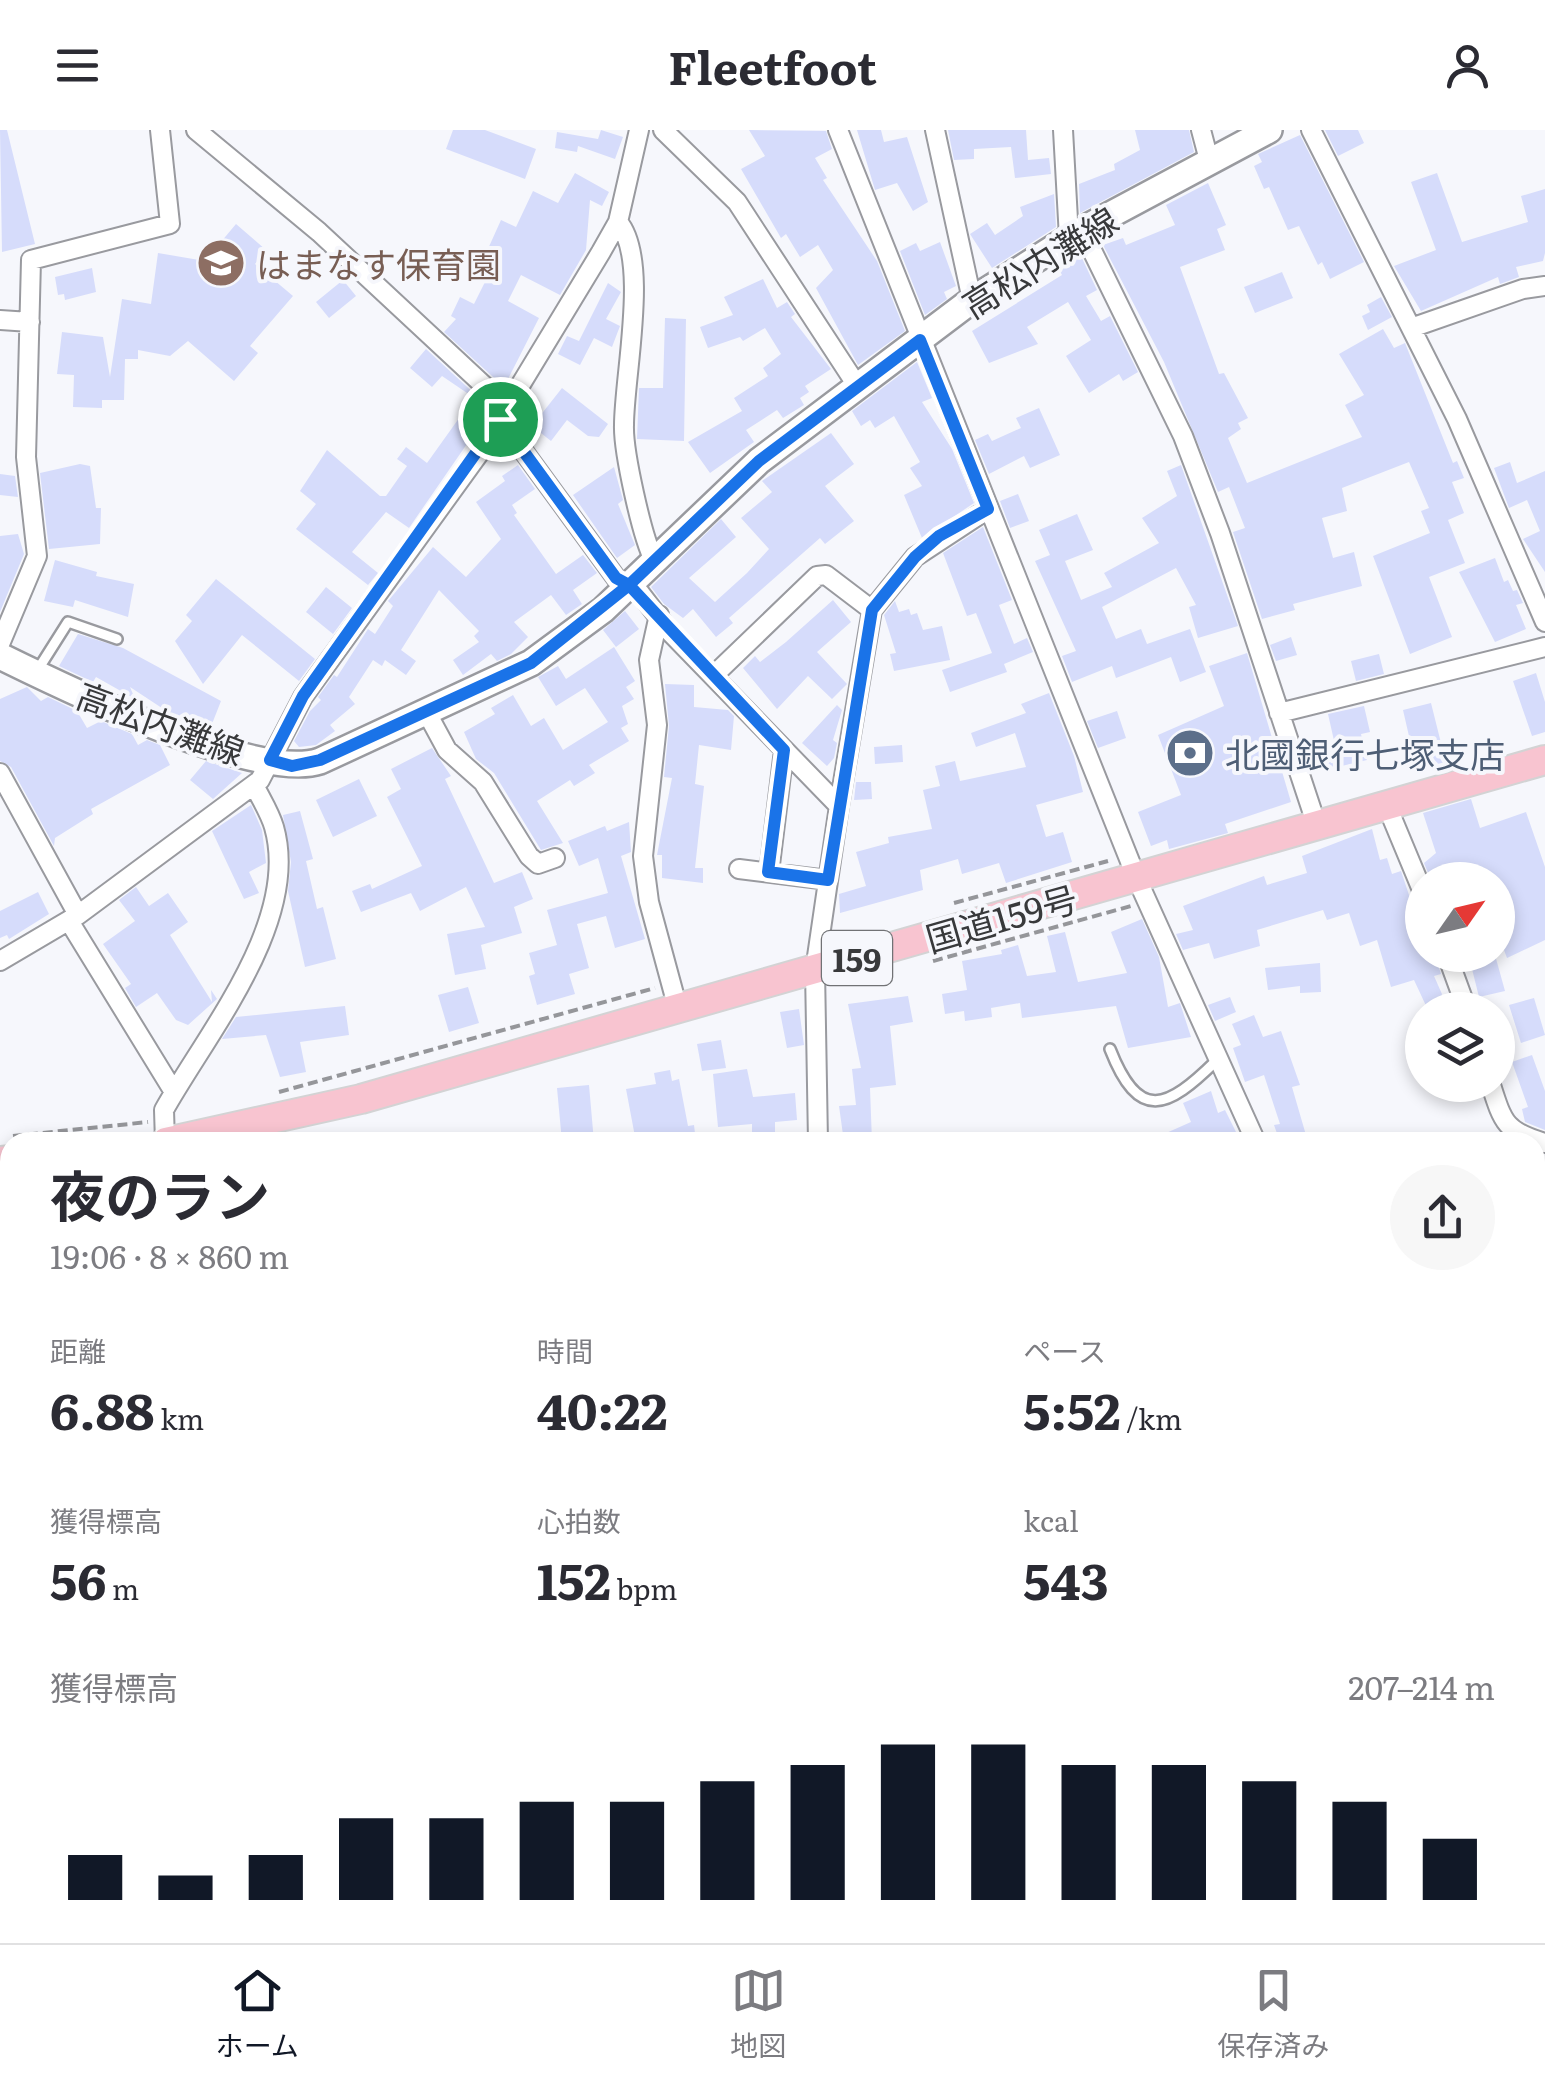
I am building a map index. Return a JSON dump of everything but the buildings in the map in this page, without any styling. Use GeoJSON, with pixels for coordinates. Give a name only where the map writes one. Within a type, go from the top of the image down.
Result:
{"type":"FeatureCollection","features":[{"type":"Feature","properties":{"kind":"highway","name":"国道159号"},"geometry":{"type":"LineString","coordinates":[[175,1132],[362,1099],[815,970],[1134,893],[1318,826],[1545,760]]}},
{"type":"Feature","properties":{"kind":"main road","name":"高松内灘線"},"geometry":{"type":"LineString","coordinates":[[0,656],[102,707],[270,760],[305,766],[531,663],[629,585],[759,461],[972,300],[1076,234],[1269,130]]}},
{"type":"Feature","properties":{"kind":"street"},"geometry":{"type":"LineString","coordinates":[[0,644],[37,556],[26,457],[32,260],[170,224],[160,130]]}},
{"type":"Feature","properties":{"kind":"street"},"geometry":{"type":"LineString","coordinates":[[196,130],[319,232],[504,413],[616,578],[629,585],[658,614],[669,632],[838,806]]}},
{"type":"Feature","properties":{"kind":"street"},"geometry":{"type":"LineString","coordinates":[[0,960],[74,918],[254,785],[303,696],[504,413],[618,222],[639,130]]}},
{"type":"Feature","properties":{"kind":"street"},"geometry":{"type":"LineString","coordinates":[[663,130],[737,202],[856,384]]}},
{"type":"Feature","properties":{"kind":"street"},"geometry":{"type":"LineString","coordinates":[[838,130],[1134,893],[1250,1132]]}},
{"type":"Feature","properties":{"kind":"street"},"geometry":{"type":"LineString","coordinates":[[935,130],[972,300]]}},
{"type":"Feature","properties":{"kind":"street"},"geometry":{"type":"LineString","coordinates":[[1063,130],[1076,234],[1183,436],[1220,532],[1318,826]]}},
{"type":"Feature","properties":{"kind":"street"},"geometry":{"type":"LineString","coordinates":[[1202,130],[1210,164]]}},
{"type":"Feature","properties":{"kind":"street"},"geometry":{"type":"LineString","coordinates":[[1311,130],[1457,419],[1545,622]]}},
{"type":"Feature","properties":{"kind":"street"},"geometry":{"type":"LineString","coordinates":[[618,222],[630,236],[633,319],[623,429],[654,560]]}},
{"type":"Feature","properties":{"kind":"street"},"geometry":{"type":"LineString","coordinates":[[1410,328],[1524,288],[1545,286]]}},
{"type":"Feature","properties":{"kind":"street"},"geometry":{"type":"LineString","coordinates":[[0,320],[30,322]]}},
{"type":"Feature","properties":{"kind":"street"},"geometry":{"type":"LineString","coordinates":[[818,1132],[815,970],[872,610],[915,557],[939,536],[988,509]]}},
{"type":"Feature","properties":{"kind":"street"},"geometry":{"type":"LineString","coordinates":[[713,676],[818,576],[826,575],[872,610]]}},
{"type":"Feature","properties":{"kind":"street"},"geometry":{"type":"LineString","coordinates":[[658,614],[649,660],[657,725],[643,856],[648,902],[678,1009]]}},
{"type":"Feature","properties":{"kind":"street"},"geometry":{"type":"LineString","coordinates":[[649,660],[669,632]]}},
{"type":"Feature","properties":{"kind":"street"},"geometry":{"type":"LineString","coordinates":[[1279,713],[1545,647]]}},
{"type":"Feature","properties":{"kind":"street"},"geometry":{"type":"LineString","coordinates":[[427,712],[446,750],[483,782],[529,856],[538,864],[555,858]]}},
{"type":"Feature","properties":{"kind":"street"},"geometry":{"type":"LineString","coordinates":[[768,872],[784,750]]}},
{"type":"Feature","properties":{"kind":"street"},"geometry":{"type":"LineString","coordinates":[[0,772],[74,918],[174,1092]]}},
{"type":"Feature","properties":{"kind":"street"},"geometry":{"type":"LineString","coordinates":[[164,1132],[174,1092],[268,932],[277,842],[274,824],[254,785]]}},
{"type":"Feature","properties":{"kind":"street"},"geometry":{"type":"LineString","coordinates":[[1387,806],[1410,862]]}},
{"type":"Feature","properties":{"kind":"street"},"geometry":{"type":"LineString","coordinates":[[739,868],[828,880]]}},
{"type":"Feature","properties":{"kind":"street"},"geometry":{"type":"LineString","coordinates":[[1498,1102],[1515,1132]]}},
{"type":"Feature","properties":{"kind":"lane"},"geometry":{"type":"LineString","coordinates":[[35,673],[68,622],[117,639]]}},
{"type":"Feature","properties":{"kind":"lane"},"geometry":{"type":"LineString","coordinates":[[1110,1049],[1122,1080],[1141,1100],[1160,1104],[1176,1096],[1216,1061]]}},
{"type":"Feature","properties":{"kind":"path"},"geometry":{"type":"LineString","coordinates":[[940,907],[1101,860],[1112,862]]}},
{"type":"Feature","properties":{"kind":"path"},"geometry":{"type":"LineString","coordinates":[[923,964],[1134,893]]}},
{"type":"Feature","properties":{"kind":"path"},"geometry":{"type":"LineString","coordinates":[[262,1096],[660,986]]}},
{"type":"Feature","properties":{"kind":"place","name":"はまなす保育園"},"geometry":{"type":"Point","coordinates":[221,263]}},
{"type":"Feature","properties":{"kind":"place","name":"北國銀行七塚支店"},"geometry":{"type":"Point","coordinates":[1190,753]}},
{"type":"Feature","properties":{"kind":"route"},"geometry":{"type":"LineString","coordinates":[[500,419],[303,696],[270,760],[305,766],[531,663],[603,610],[629,585],[640,592],[669,632],[784,750],[768,872],[828,880],[872,610],[915,557],[939,536],[988,509],[920,340],[856,384],[759,461],[629,585],[616,578],[500,419]]}}]}
